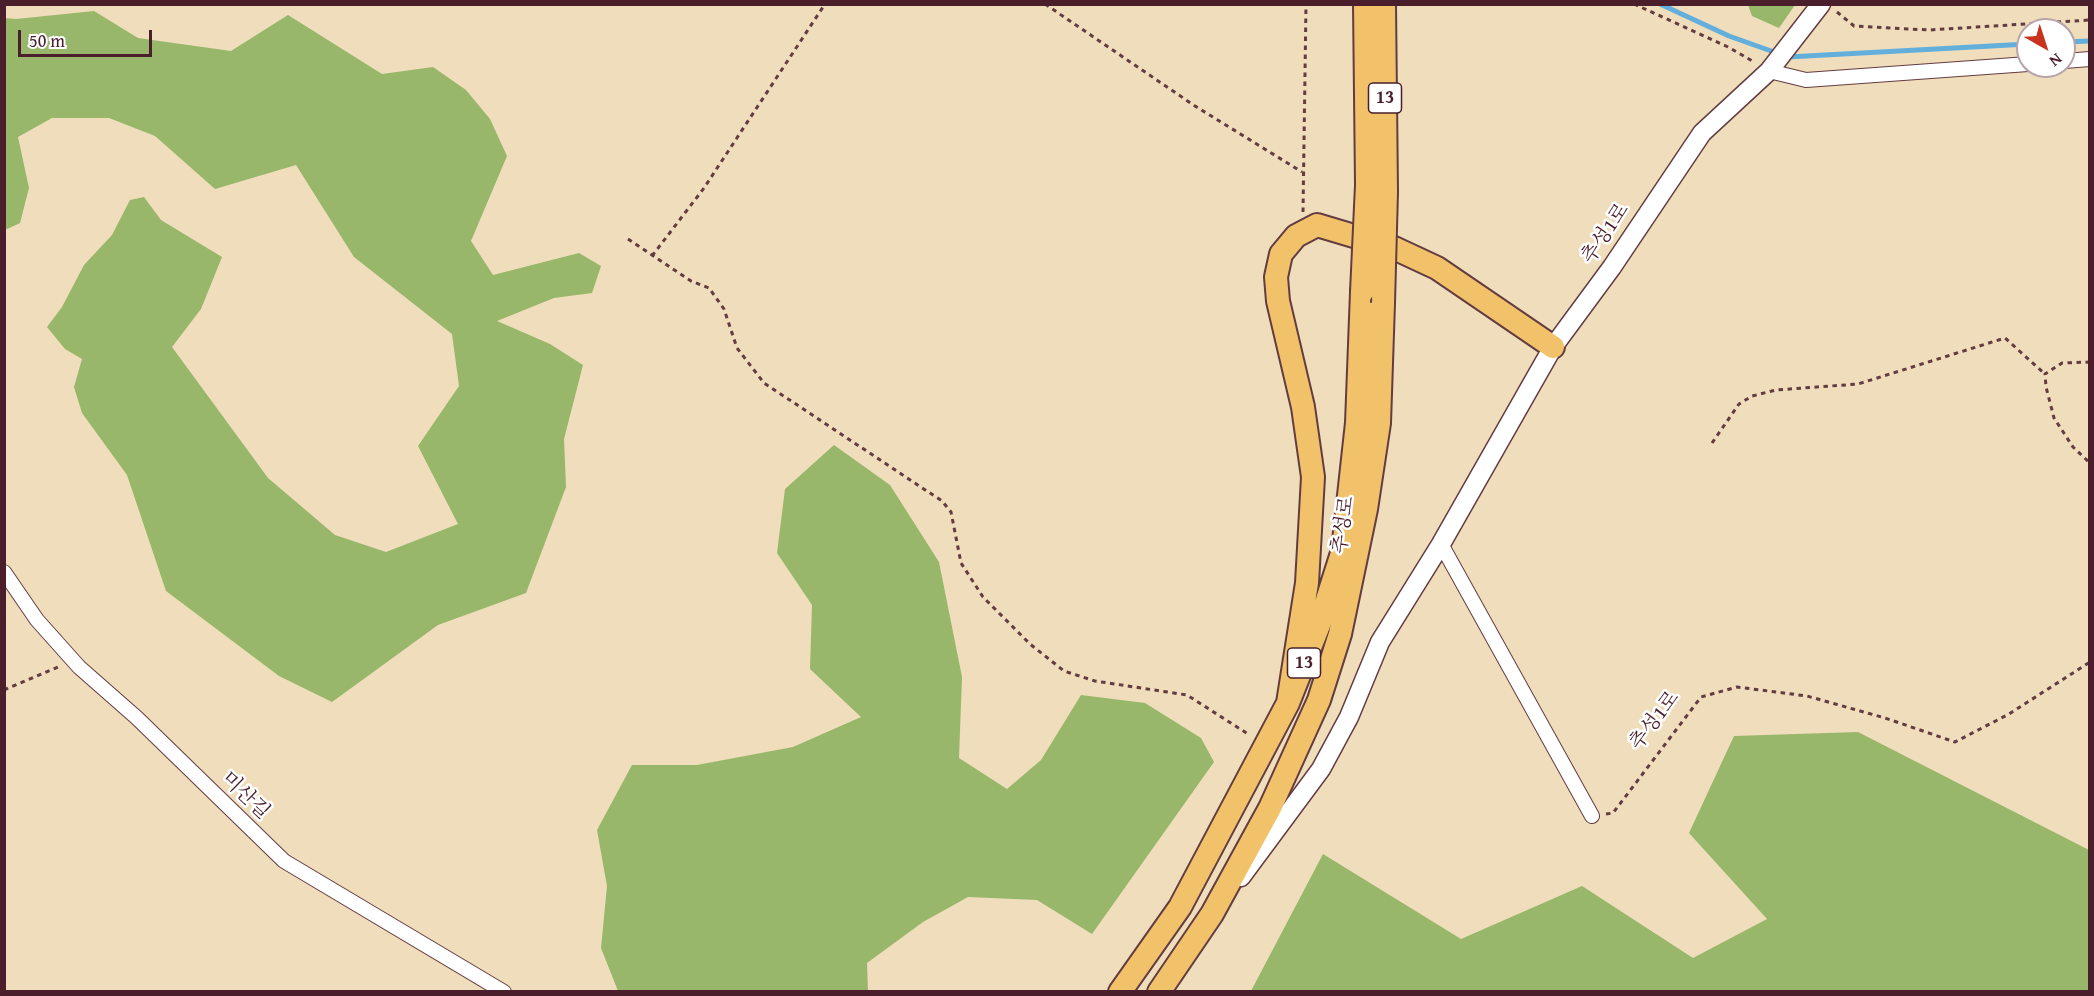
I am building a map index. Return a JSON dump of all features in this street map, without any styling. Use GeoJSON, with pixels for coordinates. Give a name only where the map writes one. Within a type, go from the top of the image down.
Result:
{"type":"FeatureCollection","features":[{"type":"Feature","properties":{"kind":"main road","name":"추성로"},"geometry":{"type":"LineString","coordinates":[[1159,992],[1212,914],[1275,797],[1319,700],[1340,634],[1366,509],[1379,423],[1383,303],[1365,4]]}},
{"type":"Feature","properties":{"kind":"main road","name":"추성로"},"geometry":{"type":"LineString","coordinates":[[1120,992],[1180,907],[1288,703],[1319,625],[1343,550],[1357,423],[1362,292],[1376,188],[1384,4]]}},
{"type":"Feature","properties":{"kind":"main road"},"geometry":{"type":"LineString","coordinates":[[1288,703],[1308,583],[1313,477],[1303,407],[1278,301],[1276,277],[1281,254],[1296,236],[1317,225],[1394,248],[1437,268],[1553,347]]}},
{"type":"Feature","properties":{"kind":"street","name":"추성1로"},"geometry":{"type":"LineString","coordinates":[[1212,914],[1292,811],[1321,769],[1349,717],[1380,642],[1441,544],[1553,347],[1612,267],[1702,133],[1773,65],[1821,4]]}},
{"type":"Feature","properties":{"kind":"street"},"geometry":{"type":"LineString","coordinates":[[1773,65],[1806,80],[2016,65]]}},
{"type":"Feature","properties":{"kind":"street"},"geometry":{"type":"LineString","coordinates":[[1441,544],[1592,816]]}},
{"type":"Feature","properties":{"kind":"street","name":"미산길"},"geometry":{"type":"LineString","coordinates":[[4,572],[37,620],[79,667],[138,718],[284,861],[504,992]]}},
{"type":"Feature","properties":{"kind":"path"},"geometry":{"type":"LineString","coordinates":[[652,256],[704,188],[825,4]]}},
{"type":"Feature","properties":{"kind":"path"},"geometry":{"type":"LineString","coordinates":[[1046,4],[1195,106],[1302,172]]}},
{"type":"Feature","properties":{"kind":"path"},"geometry":{"type":"LineString","coordinates":[[1306,4],[1302,172],[1303,213],[1310,227]]}},
{"type":"Feature","properties":{"kind":"path"},"geometry":{"type":"LineString","coordinates":[[1634,4],[1773,65]]}},
{"type":"Feature","properties":{"kind":"path"},"geometry":{"type":"LineString","coordinates":[[1828,4],[1854,26],[1929,30],[2090,20]]}},
{"type":"Feature","properties":{"kind":"path"},"geometry":{"type":"LineString","coordinates":[[628,239],[691,281],[709,288],[724,309],[737,348],[764,383],[942,501],[951,512],[961,563],[982,597],[1030,644],[1064,672],[1095,681],[1188,695],[1235,724],[1264,747]]}},
{"type":"Feature","properties":{"kind":"path"},"geometry":{"type":"LineString","coordinates":[[1712,443],[1739,404],[1752,396],[1776,390],[1858,384],[2005,338],[2045,374],[2054,418],[2073,447],[2090,463]]}},
{"type":"Feature","properties":{"kind":"path"},"geometry":{"type":"LineString","coordinates":[[2045,374],[2062,363],[2090,362]]}},
{"type":"Feature","properties":{"kind":"path","name":"추성1로"},"geometry":{"type":"LineString","coordinates":[[1592,816],[1613,813],[1701,697],[1737,687],[1807,696],[1885,718],[1955,742],[2009,714],[2090,662]]}},
{"type":"Feature","properties":{"kind":"path"},"geometry":{"type":"LineString","coordinates":[[4,690],[65,664],[79,667]]}},
{"type":"Feature","properties":{"kind":"green space"},"geometry":{"type":"Polygon","coordinates":[[[1748,4],[1795,5],[1779,28],[1752,16],[1748,4]]]}},
{"type":"Feature","properties":{"kind":"green space"},"geometry":{"type":"Polygon","coordinates":[[[94,11],[138,38],[231,51],[288,15],[382,74],[433,67],[466,90],[490,119],[507,156],[471,241],[493,275],[579,253],[601,266],[592,293],[554,298],[497,321],[550,344],[583,365],[564,439],[566,487],[526,593],[438,625],[332,702],[279,676],[166,591],[127,475],[82,413],[74,387],[82,359],[65,349],[47,327],[62,307],[84,265],[112,235],[130,200],[144,197],[161,220],[222,257],[201,309],[172,347],[268,478],[335,535],[386,552],[458,524],[418,446],[459,386],[452,334],[354,257],[296,165],[215,189],[155,136],[109,118],[52,118],[18,137],[29,188],[20,223],[5,230],[5,18],[16,19],[94,11]]]}},
{"type":"Feature","properties":{"kind":"green space"},"geometry":{"type":"Polygon","coordinates":[[[834,445],[890,485],[939,562],[962,677],[959,758],[1007,789],[1041,760],[1081,695],[1145,703],[1201,738],[1214,762],[1092,934],[1037,900],[968,897],[923,922],[867,963],[868,991],[618,991],[601,948],[607,886],[597,830],[632,765],[697,765],[793,747],[861,717],[810,669],[812,605],[777,553],[785,489],[834,445]]]}},
{"type":"Feature","properties":{"kind":"green space"},"geometry":{"type":"Polygon","coordinates":[[[1858,732],[2089,850],[2089,991],[1251,991],[1323,854],[1461,939],[1582,886],[1693,958],[1767,919],[1689,833],[1734,736],[1858,732]]]}},
{"type":"Feature","properties":{"kind":"waterway"},"geometry":{"type":"LineString","coordinates":[[1660,4],[1729,36],[1788,57],[2016,45]]}},
{"type":"Feature","properties":{"kind":"waterway"},"geometry":{"type":"LineString","coordinates":[[2076,42],[2090,41]]}}]}
